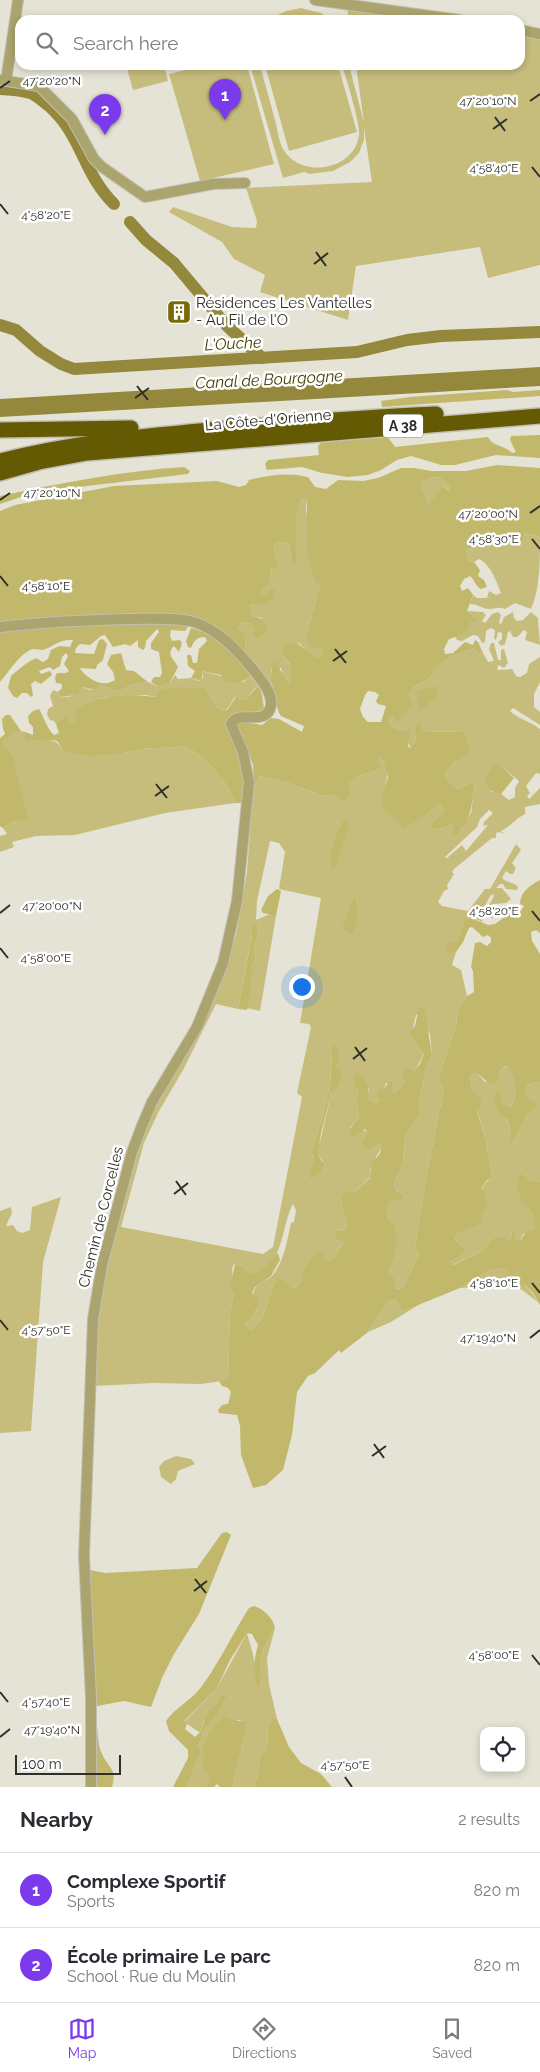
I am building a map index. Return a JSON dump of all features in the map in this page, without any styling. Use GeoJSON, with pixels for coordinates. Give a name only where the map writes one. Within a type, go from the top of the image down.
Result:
{"type":"FeatureCollection","features":[{"type":"Feature","properties":{"kind":"highway","name":"La Côte-d'Orienne"},"geometry":{"type":"LineString","coordinates":[[0,461],[84,442],[371,417],[540,408]]}},
{"type":"Feature","properties":{"kind":"highway","name":"La Côte-d'Orienne"},"geometry":{"type":"LineString","coordinates":[[0,473],[39,462],[88,453],[540,416]]}},
{"type":"Feature","properties":{"kind":"highway"},"geometry":{"type":"LineString","coordinates":[[0,430],[233,428]]}},
{"type":"Feature","properties":{"kind":"street"},"geometry":{"type":"LineString","coordinates":[[15,15],[18,0]]}},
{"type":"Feature","properties":{"kind":"street"},"geometry":{"type":"LineString","coordinates":[[315,0],[424,15]]}},
{"type":"Feature","properties":{"kind":"street"},"geometry":{"type":"LineString","coordinates":[[15,16],[3,81],[39,86],[72,119],[94,159],[102,167],[145,197],[214,184],[245,183]]}},
{"type":"Feature","properties":{"kind":"street"},"geometry":{"type":"LineString","coordinates":[[525,31],[540,34]]}},
{"type":"Feature","properties":{"kind":"street","name":"Chemin de Corcelles"},"geometry":{"type":"LineString","coordinates":[[0,627],[33,623],[128,619],[177,619],[195,623],[214,632],[236,650],[264,685],[270,698],[269,711],[262,716],[237,717],[231,724],[243,752],[249,782],[239,883],[224,963],[197,1027],[152,1102],[141,1128],[121,1193],[97,1294],[91,1350],[84,1555],[91,1698],[91,1787]]}},
{"type":"Feature","properties":{"kind":"shaded area"},"geometry":{"type":"Polygon","coordinates":[[[347,7],[407,15],[348,15],[347,7]]]}},
{"type":"Feature","properties":{"kind":"shaded area"},"geometry":{"type":"Polygon","coordinates":[[[301,8],[324,15],[278,15],[301,8]]]}},
{"type":"Feature","properties":{"kind":"shaded area"},"geometry":{"type":"Polygon","coordinates":[[[525,30],[540,31],[540,265],[488,278],[480,247],[356,266],[348,320],[260,292],[265,275],[234,259],[222,242],[169,212],[173,207],[232,227],[256,228],[257,221],[246,188],[372,182],[364,128],[364,140],[359,153],[350,162],[333,171],[310,174],[304,172],[283,178],[251,70],[261,70],[283,149],[291,159],[302,165],[326,167],[338,163],[348,156],[355,147],[359,130],[356,112],[343,70],[350,70],[364,123],[357,70],[525,70],[525,30]]]}},
{"type":"Feature","properties":{"kind":"shaded area"},"geometry":{"type":"Polygon","coordinates":[[[127,70],[165,70],[168,81],[133,90],[127,70]]]}},
{"type":"Feature","properties":{"kind":"shaded area"},"geometry":{"type":"Polygon","coordinates":[[[185,70],[248,70],[274,164],[200,181],[169,74],[185,70]]]}},
{"type":"Feature","properties":{"kind":"shaded area"},"geometry":{"type":"Polygon","coordinates":[[[266,70],[339,70],[357,132],[289,151],[266,70]]]}},
{"type":"Feature","properties":{"kind":"shaded area"},"geometry":{"type":"Polygon","coordinates":[[[540,367],[540,386],[0,417],[0,399],[540,367]]]}},
{"type":"Feature","properties":{"kind":"shaded area"},"geometry":{"type":"Polygon","coordinates":[[[507,390],[513,392],[540,390],[540,396],[382,407],[381,401],[410,397],[507,390]]]}},
{"type":"Feature","properties":{"kind":"shaded area"},"geometry":{"type":"Polygon","coordinates":[[[540,435],[540,458],[496,455],[455,465],[441,465],[411,456],[397,460],[381,470],[368,475],[348,477],[322,473],[302,467],[267,470],[265,464],[268,460],[319,455],[318,446],[322,442],[387,436],[395,447],[488,437],[493,443],[512,453],[516,452],[510,440],[511,436],[540,435]]]}},
{"type":"Feature","properties":{"kind":"shaded area"},"geometry":{"type":"Polygon","coordinates":[[[497,465],[540,468],[540,537],[524,533],[522,540],[512,539],[509,542],[500,542],[497,536],[482,533],[475,547],[466,550],[468,560],[474,562],[480,570],[478,576],[484,580],[487,587],[479,588],[470,576],[464,579],[460,586],[462,591],[468,588],[473,595],[467,611],[476,618],[476,621],[470,622],[469,629],[462,635],[449,639],[444,649],[445,654],[453,653],[465,642],[473,645],[475,640],[478,642],[483,653],[479,654],[474,648],[453,656],[435,668],[430,678],[414,687],[409,693],[412,699],[412,706],[397,723],[392,717],[388,720],[392,727],[402,731],[410,731],[408,746],[410,748],[416,742],[414,725],[420,723],[423,731],[462,732],[466,737],[469,755],[455,761],[445,773],[447,779],[458,789],[468,784],[475,784],[468,818],[456,835],[453,834],[454,827],[451,825],[435,830],[432,827],[434,821],[444,811],[439,802],[426,815],[404,829],[383,808],[382,792],[388,778],[384,762],[380,757],[378,759],[380,767],[376,771],[358,776],[349,784],[349,796],[343,802],[335,796],[320,795],[289,783],[260,776],[253,790],[253,765],[237,724],[240,721],[262,725],[271,718],[279,719],[302,732],[304,726],[281,716],[279,713],[272,680],[272,667],[274,660],[289,682],[292,670],[281,653],[283,647],[294,642],[314,656],[318,657],[323,654],[322,648],[313,649],[308,644],[306,637],[320,585],[315,582],[307,550],[307,499],[302,498],[296,517],[296,562],[294,565],[291,559],[289,544],[277,542],[274,549],[279,567],[277,569],[272,567],[269,584],[263,588],[261,594],[265,596],[271,589],[274,589],[275,597],[258,606],[253,604],[249,606],[252,612],[251,616],[262,620],[267,631],[259,638],[254,636],[253,625],[247,622],[240,624],[238,628],[245,635],[246,652],[230,639],[196,620],[91,616],[32,618],[0,623],[0,511],[15,505],[114,486],[217,481],[239,487],[246,485],[249,480],[286,474],[308,477],[315,487],[326,489],[338,480],[363,481],[378,478],[401,468],[432,471],[466,471],[497,465]],[[439,477],[422,482],[421,485],[428,503],[444,487],[449,491],[450,487],[439,477]],[[368,691],[360,709],[363,717],[368,722],[381,722],[386,706],[378,704],[376,701],[379,695],[368,691]]]}},
{"type":"Feature","properties":{"kind":"shaded area"},"geometry":{"type":"Polygon","coordinates":[[[184,467],[190,471],[188,474],[79,487],[21,497],[0,504],[0,496],[92,478],[184,467]]]}},
{"type":"Feature","properties":{"kind":"shaded area"},"geometry":{"type":"Polygon","coordinates":[[[439,477],[450,487],[449,491],[445,487],[428,503],[421,485],[422,482],[439,477]]]}},
{"type":"Feature","properties":{"kind":"shaded area"},"geometry":{"type":"Polygon","coordinates":[[[302,498],[307,499],[306,510],[320,585],[306,637],[322,648],[323,654],[318,657],[310,654],[299,643],[281,653],[291,667],[293,674],[289,682],[283,676],[281,668],[271,669],[273,679],[271,686],[246,652],[245,636],[238,628],[240,624],[247,622],[254,625],[253,632],[262,618],[251,616],[249,606],[252,604],[258,606],[265,597],[261,594],[263,588],[269,584],[272,567],[279,567],[274,549],[277,542],[289,544],[291,560],[296,562],[296,517],[302,498]]]}},
{"type":"Feature","properties":{"kind":"shaded area"},"geometry":{"type":"Polygon","coordinates":[[[482,532],[512,539],[524,533],[540,537],[538,584],[531,609],[515,603],[505,609],[488,609],[470,604],[473,595],[477,598],[487,598],[489,591],[496,595],[501,593],[493,574],[483,561],[479,559],[474,562],[468,560],[466,550],[475,547],[482,532]]]}},
{"type":"Feature","properties":{"kind":"shaded area"},"geometry":{"type":"Polygon","coordinates":[[[467,611],[483,612],[486,615],[482,621],[485,623],[492,614],[498,612],[501,615],[499,623],[501,624],[504,617],[513,612],[514,618],[517,621],[523,620],[531,612],[538,618],[540,645],[525,640],[527,632],[524,630],[517,637],[513,637],[510,631],[508,632],[505,644],[501,646],[498,642],[502,639],[502,633],[498,632],[496,640],[494,638],[495,630],[491,628],[486,631],[485,642],[482,643],[478,636],[473,635],[462,641],[457,640],[455,636],[461,635],[470,622],[476,618],[467,611]]]}},
{"type":"Feature","properties":{"kind":"shaded area"},"geometry":{"type":"Polygon","coordinates":[[[148,622],[184,624],[188,627],[185,631],[171,630],[170,636],[172,641],[180,640],[182,643],[179,652],[174,646],[170,654],[178,667],[169,684],[159,687],[151,682],[154,677],[160,677],[162,673],[159,652],[151,649],[151,643],[159,632],[157,629],[146,641],[143,650],[138,647],[138,640],[130,646],[125,644],[113,647],[105,635],[90,645],[80,644],[76,648],[75,653],[94,654],[99,640],[103,639],[107,644],[103,660],[97,665],[96,669],[80,668],[85,674],[100,683],[108,683],[115,680],[113,672],[107,664],[111,655],[121,653],[126,670],[134,671],[148,682],[131,685],[116,691],[100,685],[96,690],[82,687],[77,695],[59,697],[58,692],[62,688],[62,684],[56,683],[55,677],[57,673],[69,671],[64,664],[68,656],[66,653],[62,657],[60,666],[53,670],[50,667],[39,671],[41,674],[50,671],[52,675],[41,684],[35,681],[31,684],[33,695],[31,697],[27,693],[22,693],[17,698],[13,696],[8,688],[11,676],[36,658],[43,662],[48,659],[51,650],[59,646],[70,647],[73,640],[68,640],[59,642],[46,649],[34,649],[25,653],[0,682],[0,630],[148,622]]]}},
{"type":"Feature","properties":{"kind":"shaded area"},"geometry":{"type":"Polygon","coordinates":[[[191,628],[209,635],[226,646],[241,660],[251,677],[241,682],[231,682],[224,681],[221,675],[202,671],[202,681],[191,678],[195,671],[188,666],[187,655],[191,655],[193,663],[197,663],[199,649],[207,641],[205,637],[199,638],[194,641],[191,648],[188,647],[186,641],[191,628]]]}},
{"type":"Feature","properties":{"kind":"shaded area"},"geometry":{"type":"Polygon","coordinates":[[[491,643],[494,643],[498,660],[501,660],[501,650],[504,649],[508,663],[504,668],[499,665],[497,667],[498,670],[512,669],[516,676],[520,677],[527,673],[529,664],[540,657],[540,682],[534,694],[534,707],[540,712],[540,725],[513,708],[510,711],[540,729],[540,774],[536,773],[526,786],[530,793],[527,796],[529,799],[540,788],[540,804],[525,807],[525,814],[501,831],[504,834],[496,833],[496,838],[492,838],[454,869],[452,872],[454,874],[447,885],[448,889],[444,891],[438,902],[442,906],[468,911],[485,889],[490,889],[516,844],[521,850],[512,863],[516,868],[513,874],[506,871],[502,878],[516,885],[518,887],[517,890],[506,889],[503,884],[496,888],[502,888],[511,899],[506,903],[493,904],[491,908],[495,915],[491,918],[488,907],[494,896],[493,894],[490,896],[484,908],[482,922],[476,919],[448,954],[456,952],[452,965],[461,970],[467,996],[457,1011],[456,1026],[438,1080],[444,1088],[415,1247],[419,1254],[404,1286],[399,1289],[395,1288],[389,1274],[390,1264],[396,1249],[394,1236],[396,1228],[387,1216],[386,1206],[390,1202],[402,1200],[404,1195],[395,1190],[394,1182],[403,1164],[405,1138],[419,1115],[419,1101],[426,1070],[432,1054],[430,1034],[425,1025],[425,1013],[416,1015],[411,1037],[424,1053],[411,1074],[395,1093],[392,1092],[392,1083],[386,1083],[380,1101],[375,1103],[369,1100],[369,1088],[359,1091],[356,1099],[359,1117],[350,1128],[367,1131],[362,1142],[369,1150],[380,1144],[381,1148],[370,1169],[370,1177],[355,1192],[341,1201],[347,1226],[342,1231],[336,1230],[334,1235],[344,1242],[333,1259],[302,1280],[295,1288],[273,1286],[262,1318],[252,1330],[247,1328],[245,1324],[257,1310],[254,1291],[259,1284],[272,1276],[279,1264],[291,1223],[294,1222],[296,1210],[293,1204],[280,1246],[269,1265],[261,1271],[250,1273],[243,1267],[234,1264],[232,1269],[234,1293],[230,1311],[228,1380],[201,1384],[154,1383],[95,1386],[98,1321],[104,1279],[144,1129],[205,1018],[217,991],[236,935],[247,872],[253,790],[260,776],[289,783],[320,795],[335,796],[341,800],[349,796],[349,784],[358,776],[376,771],[380,757],[387,770],[386,783],[382,792],[426,815],[439,801],[444,811],[434,821],[435,830],[451,825],[462,830],[464,823],[471,813],[475,785],[468,784],[458,789],[447,779],[445,773],[455,761],[461,732],[423,731],[414,725],[416,742],[411,748],[402,731],[392,727],[388,720],[392,717],[397,722],[412,699],[409,693],[414,687],[430,678],[435,668],[453,656],[474,648],[479,654],[483,653],[488,662],[494,661],[489,649],[491,643]],[[500,765],[490,791],[501,794],[509,800],[515,797],[515,788],[519,781],[500,765]],[[489,810],[480,819],[477,827],[445,857],[447,858],[462,845],[466,851],[488,825],[483,826],[484,822],[493,813],[489,810]],[[270,841],[257,901],[256,920],[270,914],[276,916],[260,1011],[247,1008],[253,982],[250,981],[252,966],[256,959],[254,950],[259,925],[254,923],[252,925],[238,1009],[216,1004],[144,1143],[121,1227],[263,1254],[273,1247],[302,1097],[297,1093],[311,1027],[309,1024],[300,1023],[321,898],[279,889],[285,852],[279,843],[270,841]],[[331,1049],[329,1089],[311,1153],[314,1157],[310,1171],[323,1161],[318,1154],[319,1146],[331,1094],[334,1090],[339,1056],[331,1049]]]}},
{"type":"Feature","properties":{"kind":"shaded area"},"geometry":{"type":"Polygon","coordinates":[[[202,671],[243,682],[251,677],[259,687],[255,688],[245,700],[240,700],[237,695],[224,711],[216,706],[206,689],[157,697],[145,695],[102,698],[77,718],[75,722],[70,723],[66,717],[56,724],[47,715],[48,709],[53,706],[50,696],[53,690],[58,692],[59,697],[64,697],[72,696],[82,687],[91,690],[100,685],[116,691],[131,685],[148,682],[159,687],[169,684],[175,675],[178,679],[191,678],[199,681],[203,678],[202,671]]]}},
{"type":"Feature","properties":{"kind":"shaded area"},"geometry":{"type":"Polygon","coordinates":[[[436,686],[437,695],[422,710],[419,710],[417,691],[436,686]]]}},
{"type":"Feature","properties":{"kind":"shaded area"},"geometry":{"type":"Polygon","coordinates":[[[180,687],[206,689],[216,706],[224,711],[228,709],[237,695],[240,700],[245,700],[259,687],[264,709],[231,715],[225,725],[242,763],[246,785],[241,803],[235,803],[232,794],[223,780],[204,758],[185,746],[148,748],[124,753],[90,756],[69,753],[63,750],[58,742],[54,740],[25,741],[25,732],[33,735],[33,727],[29,723],[28,716],[33,711],[39,709],[47,726],[54,735],[59,733],[56,724],[66,716],[70,723],[75,722],[77,710],[94,701],[115,696],[157,697],[159,691],[180,687]]]}},
{"type":"Feature","properties":{"kind":"shaded area"},"geometry":{"type":"Polygon","coordinates":[[[6,715],[10,715],[21,731],[13,734],[3,743],[12,754],[28,818],[14,821],[3,828],[0,826],[0,738],[5,734],[2,719],[6,715]]]}},
{"type":"Feature","properties":{"kind":"shaded area"},"geometry":{"type":"Polygon","coordinates":[[[21,731],[25,732],[26,741],[52,740],[63,750],[124,753],[148,748],[185,746],[204,758],[223,780],[232,794],[235,803],[165,813],[75,835],[36,836],[12,842],[14,847],[0,852],[0,836],[7,834],[3,828],[14,821],[17,781],[12,754],[3,743],[13,734],[21,731]]]}},
{"type":"Feature","properties":{"kind":"shaded area"},"geometry":{"type":"Polygon","coordinates":[[[495,764],[500,765],[514,778],[501,794],[490,789],[485,778],[495,764]]]}},
{"type":"Feature","properties":{"kind":"shaded area"},"geometry":{"type":"Polygon","coordinates":[[[345,817],[350,824],[336,865],[332,868],[332,848],[345,817]]]}},
{"type":"Feature","properties":{"kind":"shaded area"},"geometry":{"type":"Polygon","coordinates":[[[540,880],[540,933],[536,930],[531,932],[532,941],[540,954],[540,1083],[528,1085],[526,1091],[528,1099],[536,1102],[535,1108],[529,1112],[511,1146],[511,1132],[507,1118],[500,1115],[494,1100],[495,1092],[499,1093],[503,1103],[510,1107],[513,1103],[515,1086],[510,1070],[506,1066],[499,1072],[499,1080],[493,1084],[477,1074],[474,1073],[470,1076],[472,1091],[477,1094],[482,1102],[477,1111],[486,1141],[492,1178],[486,1181],[482,1188],[486,1198],[486,1208],[481,1214],[480,1224],[458,1233],[455,1239],[464,1248],[465,1252],[450,1262],[453,1265],[482,1251],[492,1239],[501,1237],[510,1241],[512,1229],[516,1238],[520,1241],[527,1230],[534,1230],[533,1214],[522,1203],[517,1185],[519,1175],[522,1174],[529,1180],[540,1182],[540,1305],[533,1293],[525,1285],[505,1285],[508,1272],[502,1268],[486,1272],[460,1288],[401,1312],[396,1299],[387,1302],[368,1332],[341,1353],[339,1350],[315,1373],[308,1376],[297,1392],[292,1435],[283,1470],[266,1485],[253,1488],[241,1455],[240,1426],[237,1415],[219,1413],[218,1410],[222,1405],[228,1404],[231,1392],[228,1388],[222,1386],[219,1381],[228,1379],[230,1311],[234,1293],[230,1286],[235,1264],[243,1267],[250,1273],[254,1273],[262,1269],[278,1253],[280,1260],[271,1276],[255,1287],[252,1293],[256,1297],[258,1305],[255,1313],[245,1324],[247,1328],[252,1330],[262,1318],[273,1286],[278,1279],[284,1279],[290,1287],[295,1288],[302,1280],[303,1271],[317,1252],[321,1252],[327,1262],[333,1259],[344,1242],[334,1235],[336,1230],[342,1231],[347,1226],[341,1201],[343,1195],[349,1191],[355,1192],[370,1178],[371,1163],[381,1150],[380,1144],[369,1150],[365,1149],[362,1142],[367,1131],[365,1129],[352,1138],[350,1132],[359,1117],[356,1099],[359,1091],[354,1084],[355,1073],[359,1072],[359,1075],[367,1083],[369,1100],[375,1103],[380,1101],[377,1095],[379,1090],[384,1089],[390,1080],[392,1092],[395,1093],[405,1082],[401,1074],[403,1070],[408,1068],[413,1072],[420,1064],[424,1054],[411,1037],[410,1032],[415,1026],[419,1007],[424,1007],[432,1054],[426,1070],[419,1101],[419,1115],[405,1138],[403,1164],[394,1182],[395,1190],[404,1195],[402,1200],[390,1202],[387,1206],[387,1216],[396,1228],[396,1249],[389,1273],[394,1278],[395,1288],[399,1289],[404,1286],[419,1254],[415,1247],[444,1088],[438,1080],[456,1026],[457,1011],[467,996],[474,992],[473,971],[471,967],[475,943],[480,942],[487,946],[491,942],[491,938],[488,935],[483,937],[472,927],[469,928],[456,952],[448,954],[446,949],[448,943],[457,942],[465,921],[471,918],[488,925],[495,924],[510,913],[520,912],[524,906],[520,904],[520,900],[524,892],[540,880]]]}},
{"type":"Feature","properties":{"kind":"shaded area"},"geometry":{"type":"Polygon","coordinates":[[[277,889],[281,891],[276,916],[263,913],[261,910],[268,896],[277,889]]]}},
{"type":"Feature","properties":{"kind":"shaded area"},"geometry":{"type":"Polygon","coordinates":[[[355,894],[358,920],[352,935],[342,928],[355,894]]]}},
{"type":"Feature","properties":{"kind":"shaded area"},"geometry":{"type":"Polygon","coordinates":[[[254,923],[259,925],[254,950],[256,959],[252,966],[250,981],[253,982],[247,1010],[238,1009],[252,935],[252,925],[254,923]]]}},
{"type":"Feature","properties":{"kind":"shaded area"},"geometry":{"type":"Polygon","coordinates":[[[335,1045],[339,1053],[337,1068],[343,1074],[337,1088],[331,1094],[321,1133],[318,1154],[324,1165],[320,1173],[310,1179],[314,1157],[311,1153],[329,1089],[331,1049],[335,1045]]]}},
{"type":"Feature","properties":{"kind":"shaded area"},"geometry":{"type":"Polygon","coordinates":[[[507,1066],[513,1075],[515,1086],[513,1102],[510,1107],[503,1103],[499,1093],[511,1132],[511,1146],[529,1112],[526,1091],[528,1085],[540,1083],[540,1182],[529,1180],[529,1207],[535,1217],[534,1230],[523,1234],[520,1241],[516,1238],[514,1230],[511,1232],[510,1241],[492,1239],[482,1251],[452,1265],[450,1263],[464,1248],[455,1239],[458,1233],[481,1214],[482,1189],[492,1178],[486,1141],[472,1092],[470,1076],[474,1073],[478,1074],[485,1082],[507,1066]]]}},
{"type":"Feature","properties":{"kind":"shaded area"},"geometry":{"type":"Polygon","coordinates":[[[61,1197],[43,1262],[31,1431],[0,1433],[0,1211],[11,1207],[12,1213],[6,1226],[13,1225],[17,1231],[22,1233],[30,1230],[32,1207],[61,1197]]]}},
{"type":"Feature","properties":{"kind":"shaded area"},"geometry":{"type":"Polygon","coordinates":[[[502,1268],[522,1283],[538,1302],[518,1287],[460,1288],[486,1272],[502,1268]]]}},
{"type":"Feature","properties":{"kind":"shaded area"},"geometry":{"type":"Polygon","coordinates":[[[396,1299],[401,1312],[420,1304],[391,1322],[368,1332],[387,1302],[396,1299]]]}},
{"type":"Feature","properties":{"kind":"shaded area"},"geometry":{"type":"Polygon","coordinates":[[[176,1456],[191,1459],[195,1464],[178,1471],[176,1479],[171,1484],[161,1477],[159,1467],[164,1461],[176,1456]]]}},
{"type":"Feature","properties":{"kind":"shaded area"},"geometry":{"type":"Polygon","coordinates":[[[227,1532],[231,1535],[199,1614],[174,1654],[151,1707],[124,1701],[97,1706],[90,1570],[105,1573],[197,1568],[222,1533],[227,1532]]]}},
{"type":"Feature","properties":{"kind":"shaded area"},"geometry":{"type":"Polygon","coordinates":[[[254,1606],[268,1614],[275,1628],[263,1650],[260,1687],[257,1686],[255,1681],[254,1671],[258,1645],[252,1634],[247,1633],[230,1660],[217,1688],[184,1721],[187,1724],[185,1729],[195,1737],[202,1730],[205,1719],[209,1712],[217,1705],[221,1696],[227,1695],[214,1720],[205,1729],[198,1747],[201,1751],[187,1787],[173,1787],[188,1758],[188,1750],[169,1731],[166,1721],[202,1686],[249,1608],[254,1606]]]}},
{"type":"Feature","properties":{"kind":"shaded area"},"geometry":{"type":"Polygon","coordinates":[[[275,1628],[267,1658],[269,1684],[277,1719],[272,1719],[268,1726],[267,1748],[260,1756],[255,1787],[232,1787],[246,1730],[240,1720],[236,1721],[214,1740],[205,1753],[205,1769],[210,1779],[208,1787],[187,1787],[201,1751],[198,1747],[205,1729],[214,1720],[226,1695],[203,1722],[202,1730],[199,1732],[184,1722],[217,1688],[247,1633],[255,1665],[254,1675],[260,1687],[263,1650],[275,1628]]]}},
{"type":"Feature","properties":{"kind":"shaded area"},"geometry":{"type":"Polygon","coordinates":[[[224,1716],[236,1721],[245,1721],[246,1730],[232,1787],[220,1787],[217,1784],[214,1787],[207,1787],[210,1779],[203,1767],[204,1752],[202,1748],[210,1732],[224,1716]]]}},
{"type":"Feature","properties":{"kind":"shaded area"},"geometry":{"type":"Polygon","coordinates":[[[272,1719],[277,1719],[289,1747],[301,1763],[321,1774],[332,1787],[255,1787],[260,1756],[267,1748],[268,1726],[272,1719]]]}},
{"type":"Feature","properties":{"kind":"shaded area"},"geometry":{"type":"Polygon","coordinates":[[[95,1722],[101,1751],[113,1772],[112,1787],[96,1787],[95,1722]]]}},
{"type":"Feature","properties":{"kind":"waterway"},"geometry":{"type":"LineString","coordinates":[[0,89],[30,93],[38,97],[60,117],[69,129],[95,180],[114,204]]}},
{"type":"Feature","properties":{"kind":"waterway"},"geometry":{"type":"LineString","coordinates":[[130,222],[146,240],[174,263],[226,325],[262,358]]}},
{"type":"Feature","properties":{"kind":"waterway","name":"L'Ouche"},"geometry":{"type":"LineString","coordinates":[[0,325],[16,330],[40,351],[61,364],[74,369],[357,352],[407,340],[441,336],[540,332]]}},
{"type":"Feature","properties":{"kind":"place","name":"Complexe Sportif"},"geometry":{"type":"Point","coordinates":[225,120]}},
{"type":"Feature","properties":{"kind":"place","name":"École primaire Le parc"},"geometry":{"type":"Point","coordinates":[105,135]}},
{"type":"Feature","properties":{"kind":"place","name":"Résidences Les Vantelles - Au Fil de l'O"},"geometry":{"type":"Point","coordinates":[179,312]}},
{"type":"Feature","properties":{"kind":"water label","name":"Canal de Bourgogne"},"geometry":{"type":"Point","coordinates":[269,379]}}]}
